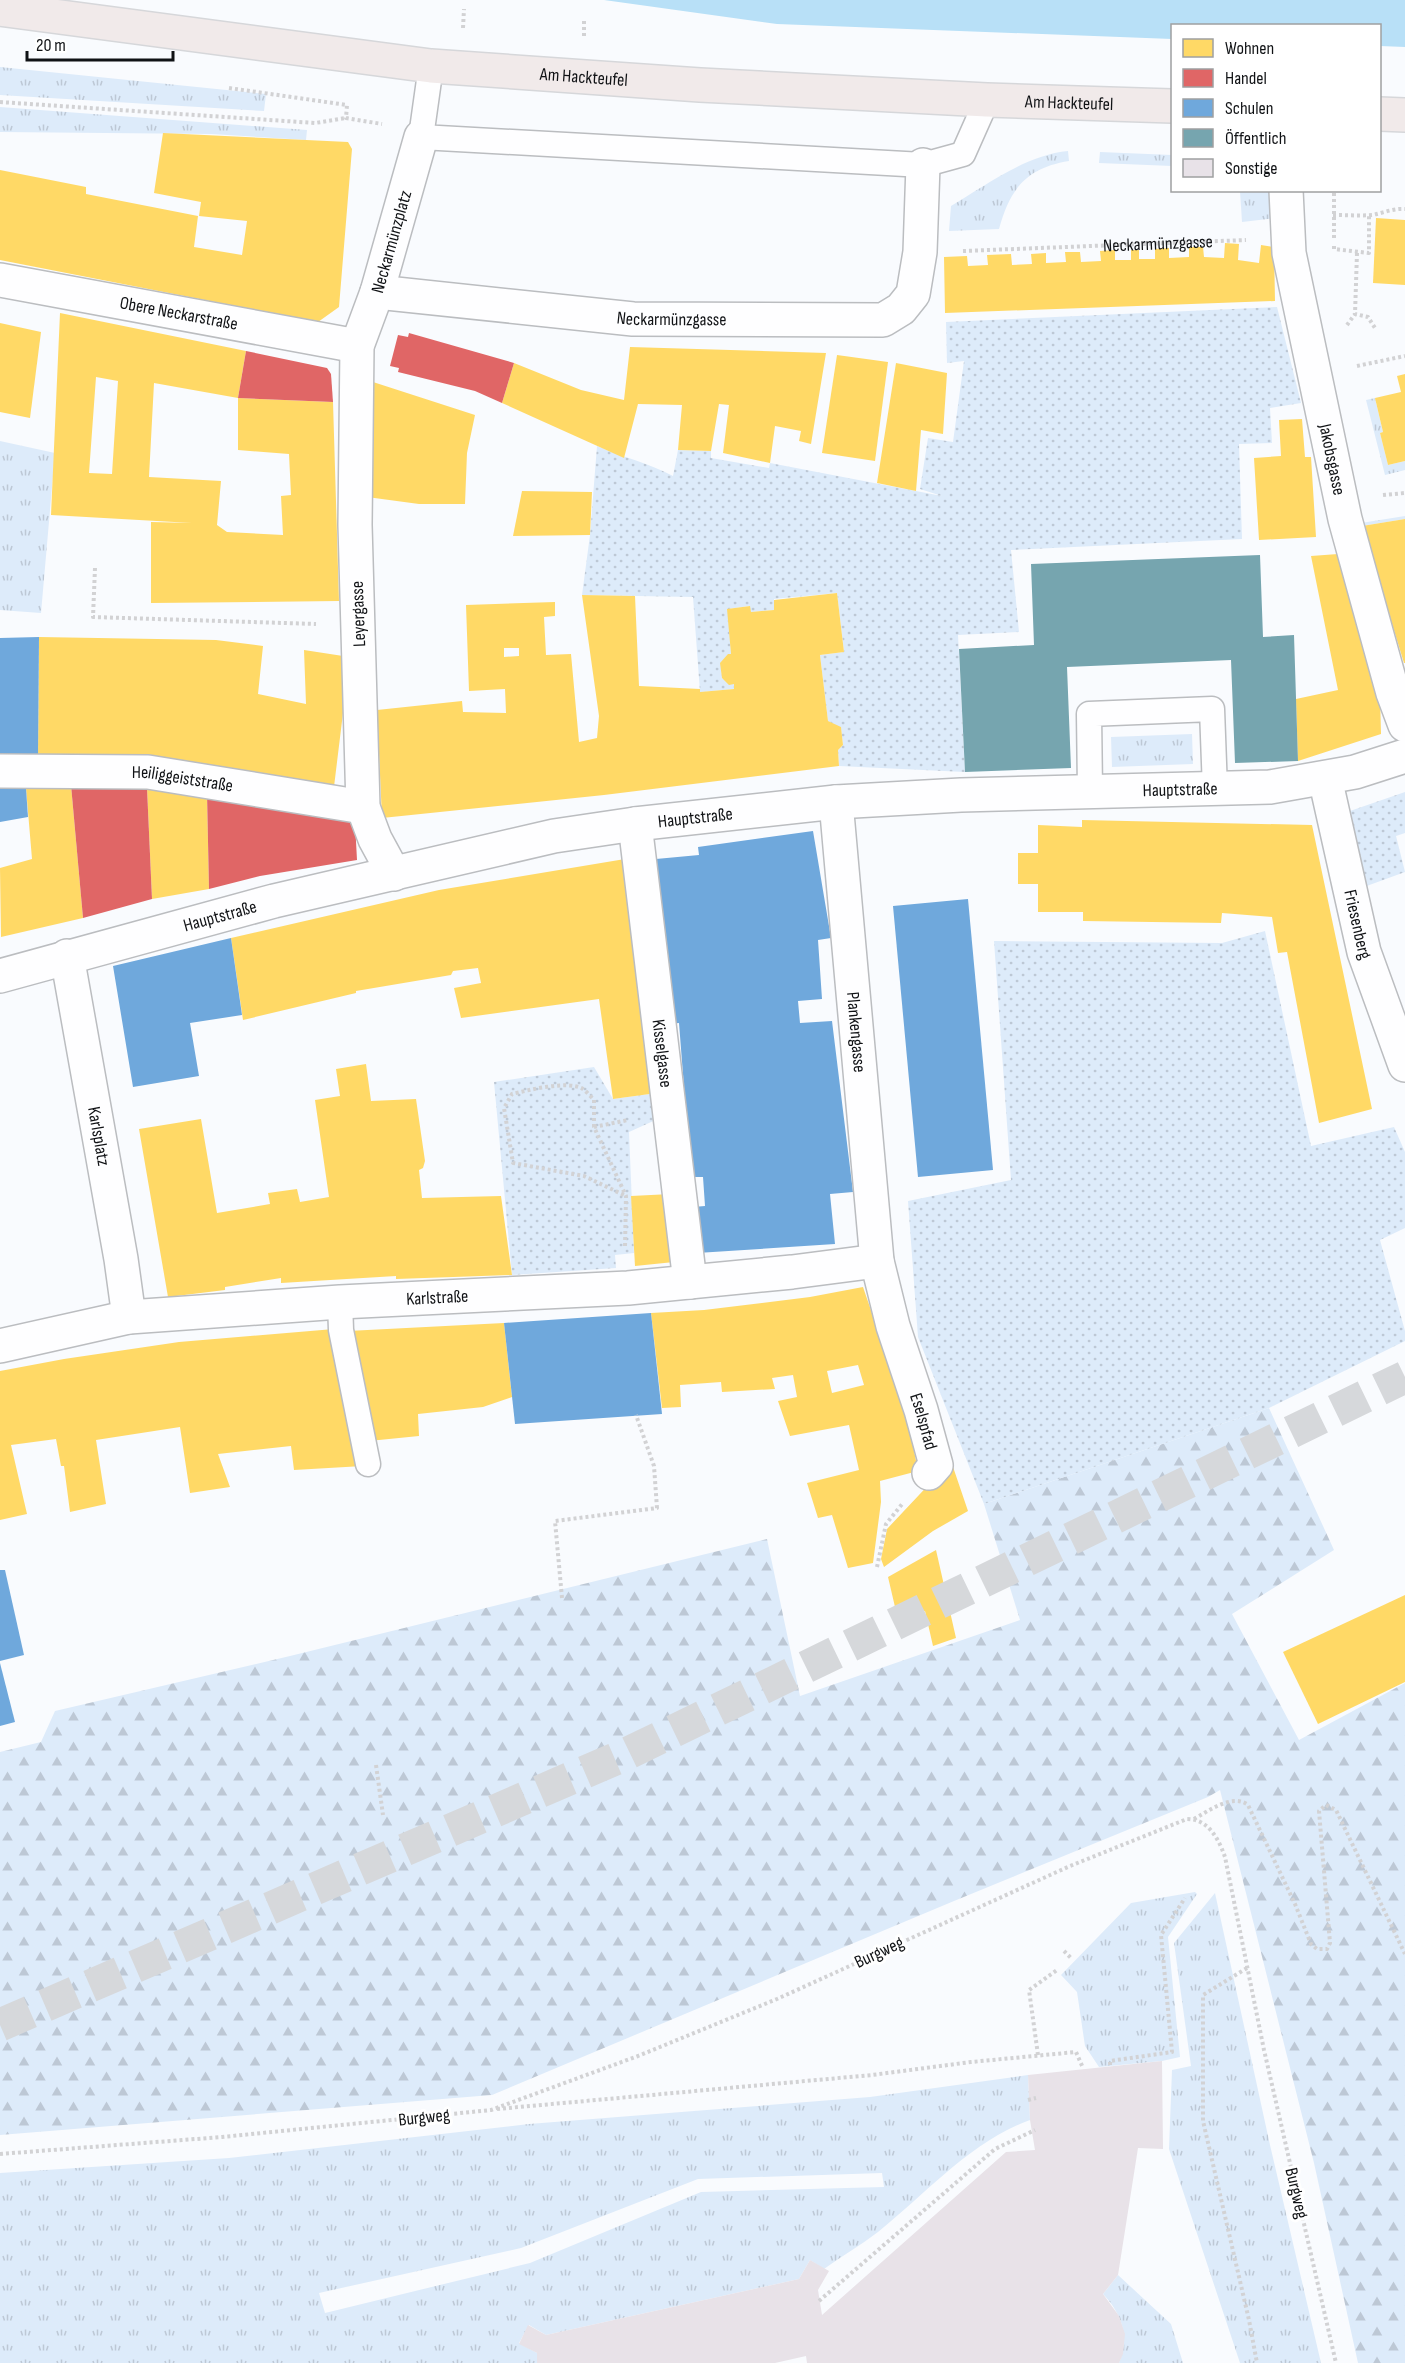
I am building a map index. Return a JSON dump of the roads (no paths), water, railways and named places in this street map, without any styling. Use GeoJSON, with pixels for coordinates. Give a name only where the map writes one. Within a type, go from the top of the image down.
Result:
{"type":"FeatureCollection","features":[{"type":"Feature","properties":{"kind":"main road","name":"Am Hackteufel"},"geometry":{"type":"LineString","coordinates":[[0,9],[431,66],[700,86],[987,100],[1171,106]]}},
{"type":"Feature","properties":{"kind":"main road"},"geometry":{"type":"LineString","coordinates":[[1381,114],[1405,115]]}},
{"type":"Feature","properties":{"kind":"street","name":"Neckarmünzplatz"},"geometry":{"type":"LineString","coordinates":[[357,346],[377,292],[421,137]]}},
{"type":"Feature","properties":{"kind":"street","name":"Neckarmünzgasse"},"geometry":{"type":"LineString","coordinates":[[377,292],[633,319],[883,320],[901,309],[913,294],[920,252],[923,165]]}},
{"type":"Feature","properties":{"kind":"street","name":"Jakobsgasse"},"geometry":{"type":"LineString","coordinates":[[1287,192],[1289,253],[1345,519],[1405,725]]}},
{"type":"Feature","properties":{"kind":"street","name":"Obere Neckarstraße"},"geometry":{"type":"LineString","coordinates":[[0,280],[357,346]]}},
{"type":"Feature","properties":{"kind":"street","name":"Leyergasse"},"geometry":{"type":"LineString","coordinates":[[357,346],[354,452],[363,807],[375,839],[394,874]]}},
{"type":"Feature","properties":{"kind":"street","name":"Hauptstraße"},"geometry":{"type":"LineString","coordinates":[[0,976],[274,901],[554,836],[635,824],[836,802],[1090,790],[1215,790],[1270,787],[1355,772],[1405,756]]}},
{"type":"Feature","properties":{"kind":"street","name":"Heiliggeiststraße"},"geometry":{"type":"LineString","coordinates":[[0,771],[148,772],[363,807]]}},
{"type":"Feature","properties":{"kind":"street","name":"Friesenberg"},"geometry":{"type":"LineString","coordinates":[[1325,778],[1364,952],[1405,1065]]}},
{"type":"Feature","properties":{"kind":"street","name":"Plankengasse"},"geometry":{"type":"LineString","coordinates":[[836,802],[877,1261]]}},
{"type":"Feature","properties":{"kind":"street","name":"Kisselgasse"},"geometry":{"type":"LineString","coordinates":[[635,824],[690,1282]]}},
{"type":"Feature","properties":{"kind":"street","name":"Karlsplatz"},"geometry":{"type":"LineString","coordinates":[[67,956],[121,1259],[129,1317]]}},
{"type":"Feature","properties":{"kind":"street","name":"Karlstraße"},"geometry":{"type":"LineString","coordinates":[[0,1346],[129,1317],[339,1302],[628,1288],[877,1261]]}},
{"type":"Feature","properties":{"kind":"street","name":"Eselspfad"},"geometry":{"type":"LineString","coordinates":[[877,1261],[893,1326],[921,1410],[936,1465],[929,1473]]}},
{"type":"Feature","properties":{"kind":"lane"},"geometry":{"type":"LineString","coordinates":[[431,66],[421,137],[923,165],[963,154],[987,100]]}},
{"type":"Feature","properties":{"kind":"lane"},"geometry":{"type":"LineString","coordinates":[[1090,790],[1089,714],[1212,710],[1215,790]]}},
{"type":"Feature","properties":{"kind":"lane"},"geometry":{"type":"LineString","coordinates":[[339,1302],[341,1330],[368,1464]]}},
{"type":"Feature","properties":{"kind":"water"},"geometry":{"type":"Polygon","coordinates":[[[604,0],[1405,0],[1405,47],[1381,46],[1381,24],[1171,24],[1171,39],[777,24],[604,0]]]}},
{"type":"Feature","properties":{"kind":"tunnel"},"geometry":{"type":"LineString","coordinates":[[0,2025],[622,1756],[1405,1377]]}}]}
